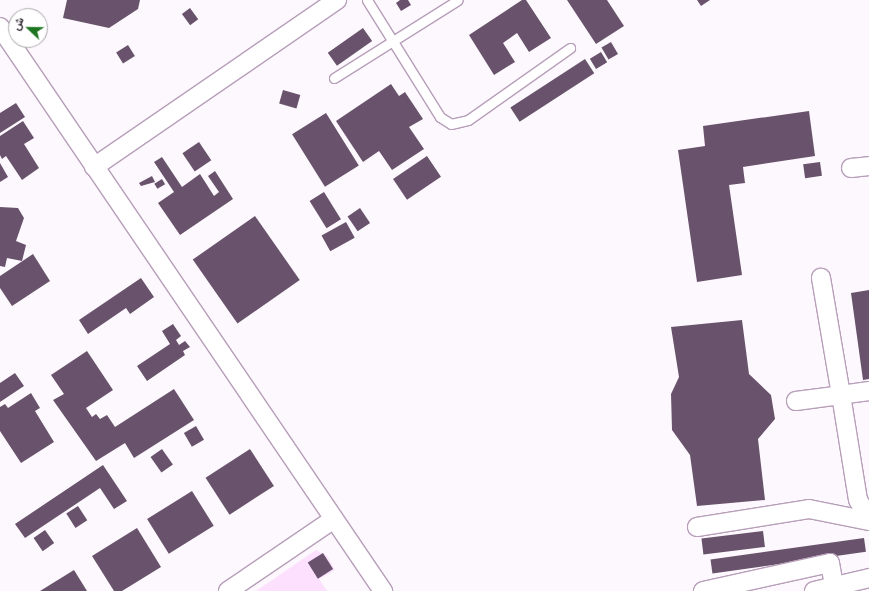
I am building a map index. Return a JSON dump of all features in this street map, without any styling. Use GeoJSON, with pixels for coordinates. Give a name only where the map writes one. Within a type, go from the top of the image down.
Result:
{"type":"FeatureCollection","features":[{"type":"Feature","properties":{"kind":"street"},"geometry":{"type":"LineString","coordinates":[[94,167],[337,0]]}},
{"type":"Feature","properties":{"kind":"street"},"geometry":{"type":"LineString","coordinates":[[0,27],[383,591]]}},
{"type":"Feature","properties":{"kind":"street"},"geometry":{"type":"LineString","coordinates":[[851,168],[869,166]]}},
{"type":"Feature","properties":{"kind":"street"},"geometry":{"type":"LineString","coordinates":[[821,278],[842,395],[858,500],[869,520]]}},
{"type":"Feature","properties":{"kind":"street"},"geometry":{"type":"LineString","coordinates":[[796,401],[869,391]]}},
{"type":"Feature","properties":{"kind":"street"},"geometry":{"type":"LineString","coordinates":[[697,527],[809,509],[869,520]]}},
{"type":"Feature","properties":{"kind":"street"},"geometry":{"type":"LineString","coordinates":[[228,591],[334,520]]}},
{"type":"Feature","properties":{"kind":"street"},"geometry":{"type":"LineString","coordinates":[[702,591],[830,563],[835,589]]}},
{"type":"Feature","properties":{"kind":"street"},"geometry":{"type":"LineString","coordinates":[[814,591],[835,589],[869,578]]}},
{"type":"Feature","properties":{"kind":"lane"},"geometry":{"type":"LineString","coordinates":[[367,0],[440,117],[457,124],[570,48]]}},
{"type":"Feature","properties":{"kind":"lane"},"geometry":{"type":"LineString","coordinates":[[334,78],[458,0]]}},
{"type":"Feature","properties":{"kind":"shaded area"},"geometry":{"type":"Polygon","coordinates":[[[316,550],[327,556],[335,570],[319,579],[327,591],[256,591],[316,550]]]}},
{"type":"Feature","properties":{"kind":"building"},"geometry":{"type":"Polygon","coordinates":[[[67,0],[140,0],[138,9],[109,28],[63,18],[67,0]]]}},
{"type":"Feature","properties":{"kind":"building"},"geometry":{"type":"Polygon","coordinates":[[[400,0],[408,0],[411,5],[401,11],[396,3],[400,0]]]}},
{"type":"Feature","properties":{"kind":"building"},"geometry":{"type":"Polygon","coordinates":[[[522,0],[526,0],[551,38],[529,52],[517,33],[503,43],[515,62],[494,75],[469,35],[522,0]]]}},
{"type":"Feature","properties":{"kind":"building"},"geometry":{"type":"Polygon","coordinates":[[[567,0],[607,0],[624,26],[596,44],[567,0]]]}},
{"type":"Feature","properties":{"kind":"building"},"geometry":{"type":"Polygon","coordinates":[[[697,0],[710,0],[701,6],[697,0]]]}},
{"type":"Feature","properties":{"kind":"building"},"geometry":{"type":"Polygon","coordinates":[[[190,8],[198,19],[190,25],[182,14],[190,8]]]}},
{"type":"Feature","properties":{"kind":"building"},"geometry":{"type":"Polygon","coordinates":[[[363,28],[372,41],[337,66],[328,53],[363,28]]]}},
{"type":"Feature","properties":{"kind":"building"},"geometry":{"type":"Polygon","coordinates":[[[611,42],[618,54],[608,60],[601,48],[611,42]]]}},
{"type":"Feature","properties":{"kind":"building"},"geometry":{"type":"Polygon","coordinates":[[[128,45],[135,56],[123,63],[116,52],[128,45]]]}},
{"type":"Feature","properties":{"kind":"building"},"geometry":{"type":"Polygon","coordinates":[[[601,52],[607,62],[596,69],[590,59],[601,52]]]}},
{"type":"Feature","properties":{"kind":"building"},"geometry":{"type":"Polygon","coordinates":[[[585,59],[594,73],[520,122],[510,107],[585,59]]]}},
{"type":"Feature","properties":{"kind":"building"},"geometry":{"type":"Polygon","coordinates":[[[391,84],[399,96],[405,92],[423,119],[409,127],[424,149],[392,170],[379,151],[363,162],[336,121],[391,84]]]}},
{"type":"Feature","properties":{"kind":"building"},"geometry":{"type":"Polygon","coordinates":[[[283,90],[300,95],[296,108],[279,103],[283,90]]]}},
{"type":"Feature","properties":{"kind":"building"},"geometry":{"type":"Polygon","coordinates":[[[16,103],[25,117],[0,133],[0,113],[16,103]]]}},
{"type":"Feature","properties":{"kind":"building"},"geometry":{"type":"Polygon","coordinates":[[[809,111],[815,156],[743,167],[745,183],[729,185],[742,275],[697,282],[678,150],[705,146],[703,126],[809,111]]]}},
{"type":"Feature","properties":{"kind":"building"},"geometry":{"type":"Polygon","coordinates":[[[326,113],[359,166],[325,187],[292,134],[326,113]]]}},
{"type":"Feature","properties":{"kind":"building"},"geometry":{"type":"Polygon","coordinates":[[[23,121],[34,138],[24,144],[39,168],[22,180],[6,156],[2,159],[0,155],[0,136],[23,121]]]}},
{"type":"Feature","properties":{"kind":"building"},"geometry":{"type":"Polygon","coordinates":[[[199,142],[211,160],[195,171],[182,153],[199,142]]]}},
{"type":"Feature","properties":{"kind":"building"},"geometry":{"type":"Polygon","coordinates":[[[427,156],[441,177],[407,200],[393,179],[427,156]]]}},
{"type":"Feature","properties":{"kind":"building"},"geometry":{"type":"Polygon","coordinates":[[[162,157],[182,187],[200,174],[214,196],[219,192],[208,176],[215,171],[233,199],[180,235],[158,203],[174,192],[154,162],[162,157]]]}},
{"type":"Feature","properties":{"kind":"building"},"geometry":{"type":"Polygon","coordinates":[[[820,162],[822,176],[805,178],[803,164],[820,162]]]}},
{"type":"Feature","properties":{"kind":"building"},"geometry":{"type":"Polygon","coordinates":[[[0,163],[8,177],[0,182],[0,163]]]}},
{"type":"Feature","properties":{"kind":"building"},"geometry":{"type":"Polygon","coordinates":[[[152,176],[155,182],[141,186],[139,183],[152,176]]]}},
{"type":"Feature","properties":{"kind":"building"},"geometry":{"type":"Polygon","coordinates":[[[162,179],[165,184],[157,189],[154,184],[162,179]]]}},
{"type":"Feature","properties":{"kind":"building"},"geometry":{"type":"Polygon","coordinates":[[[324,192],[341,219],[327,228],[310,201],[324,192]]]}},
{"type":"Feature","properties":{"kind":"building"},"geometry":{"type":"Polygon","coordinates":[[[0,207],[18,208],[24,218],[16,241],[26,245],[22,261],[7,258],[5,267],[0,266],[0,207]]]}},
{"type":"Feature","properties":{"kind":"building"},"geometry":{"type":"Polygon","coordinates":[[[360,208],[370,223],[358,231],[348,216],[360,208]]]}},
{"type":"Feature","properties":{"kind":"building"},"geometry":{"type":"Polygon","coordinates":[[[255,216],[300,280],[237,323],[193,260],[255,216]]]}},
{"type":"Feature","properties":{"kind":"building"},"geometry":{"type":"Polygon","coordinates":[[[346,222],[355,238],[330,251],[322,236],[346,222]]]}},
{"type":"Feature","properties":{"kind":"building"},"geometry":{"type":"Polygon","coordinates":[[[33,254],[50,281],[12,306],[0,288],[0,276],[33,254]]]}},
{"type":"Feature","properties":{"kind":"building"},"geometry":{"type":"Polygon","coordinates":[[[141,278],[154,297],[130,314],[126,308],[88,334],[79,320],[141,278]]]}},
{"type":"Feature","properties":{"kind":"building"},"geometry":{"type":"Polygon","coordinates":[[[869,290],[869,379],[863,380],[851,293],[869,290]]]}},
{"type":"Feature","properties":{"kind":"building"},"geometry":{"type":"Polygon","coordinates":[[[742,320],[749,374],[771,395],[775,419],[758,439],[765,500],[697,506],[690,455],[672,430],[671,394],[679,377],[671,327],[742,320]]]}},
{"type":"Feature","properties":{"kind":"building"},"geometry":{"type":"Polygon","coordinates":[[[173,324],[181,336],[176,340],[179,345],[185,341],[190,347],[183,351],[185,355],[147,381],[137,366],[170,344],[162,331],[173,324]]]}},
{"type":"Feature","properties":{"kind":"building"},"geometry":{"type":"Polygon","coordinates":[[[87,351],[113,390],[86,408],[92,417],[96,414],[100,419],[107,415],[115,427],[174,389],[194,420],[134,458],[125,443],[96,461],[53,400],[64,394],[51,375],[87,351]]]}},
{"type":"Feature","properties":{"kind":"building"},"geometry":{"type":"Polygon","coordinates":[[[15,373],[24,386],[0,402],[0,383],[15,373]]]}},
{"type":"Feature","properties":{"kind":"building"},"geometry":{"type":"Polygon","coordinates":[[[31,393],[40,408],[35,411],[54,442],[21,463],[0,431],[0,407],[5,404],[8,408],[31,393]]]}},
{"type":"Feature","properties":{"kind":"building"},"geometry":{"type":"Polygon","coordinates":[[[196,426],[204,440],[192,447],[184,433],[196,426]]]}},
{"type":"Feature","properties":{"kind":"building"},"geometry":{"type":"Polygon","coordinates":[[[162,449],[173,465],[161,473],[151,457],[162,449]]]}},
{"type":"Feature","properties":{"kind":"building"},"geometry":{"type":"Polygon","coordinates":[[[250,449],[274,486],[230,515],[206,478],[250,449]]]}},
{"type":"Feature","properties":{"kind":"building"},"geometry":{"type":"Polygon","coordinates":[[[103,465],[127,501],[114,509],[100,488],[25,538],[15,524],[103,465]]]}},
{"type":"Feature","properties":{"kind":"building"},"geometry":{"type":"Polygon","coordinates":[[[192,491],[214,526],[169,554],[147,519],[192,491]]]}},
{"type":"Feature","properties":{"kind":"building"},"geometry":{"type":"Polygon","coordinates":[[[78,506],[87,520],[76,528],[66,514],[78,506]]]}},
{"type":"Feature","properties":{"kind":"building"},"geometry":{"type":"Polygon","coordinates":[[[137,528],[161,567],[122,591],[114,591],[92,556],[137,528]]]}},
{"type":"Feature","properties":{"kind":"building"},"geometry":{"type":"Polygon","coordinates":[[[45,530],[54,543],[43,551],[34,538],[45,530]]]}},
{"type":"Feature","properties":{"kind":"building"},"geometry":{"type":"Polygon","coordinates":[[[763,531],[765,547],[703,554],[701,539],[763,531]]]}},
{"type":"Feature","properties":{"kind":"building"},"geometry":{"type":"Polygon","coordinates":[[[864,538],[866,552],[712,573],[711,560],[864,538]]]}},
{"type":"Feature","properties":{"kind":"building"},"geometry":{"type":"Polygon","coordinates":[[[323,553],[333,569],[318,579],[308,563],[323,553]]]}},
{"type":"Feature","properties":{"kind":"building"},"geometry":{"type":"Polygon","coordinates":[[[74,570],[87,591],[40,591],[74,570]]]}}]}
